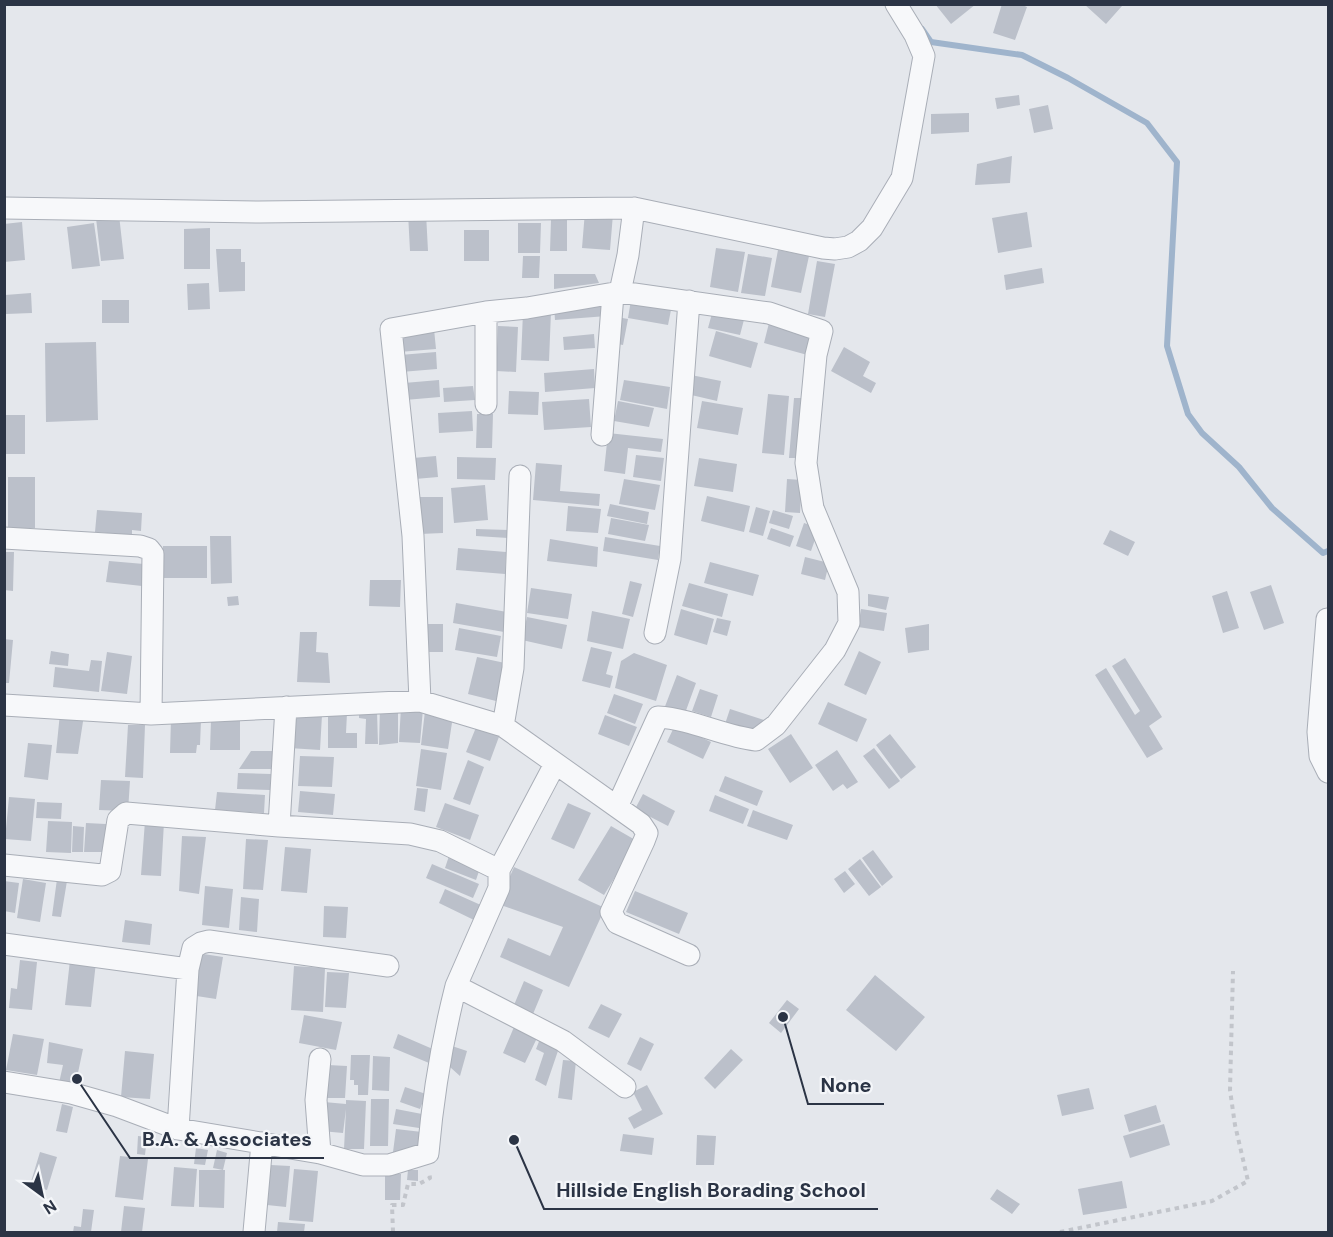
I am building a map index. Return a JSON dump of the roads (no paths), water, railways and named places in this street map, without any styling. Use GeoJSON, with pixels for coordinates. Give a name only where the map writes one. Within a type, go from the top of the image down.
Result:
{"type":"FeatureCollection","features":[{"type":"Feature","properties":{"kind":"street"},"geometry":{"type":"LineString","coordinates":[[4,208],[259,212],[634,208],[823,248],[848,247],[859,241],[872,228],[902,178],[924,56],[915,35],[896,4]]}},
{"type":"Feature","properties":{"kind":"street"},"geometry":{"type":"LineString","coordinates":[[602,435],[617,293],[628,255],[634,208]]}},
{"type":"Feature","properties":{"kind":"street"},"geometry":{"type":"LineString","coordinates":[[420,701],[413,536],[391,329],[486,312],[527,308],[617,293],[769,313],[822,331],[816,355],[806,462],[813,508],[848,592],[849,623],[828,659],[776,724],[756,740],[738,738],[671,718],[658,717],[617,807]]}},
{"type":"Feature","properties":{"kind":"street"},"geometry":{"type":"LineString","coordinates":[[655,633],[670,559],[688,301]]}},
{"type":"Feature","properties":{"kind":"street"},"geometry":{"type":"LineString","coordinates":[[486,312],[486,404]]}},
{"type":"Feature","properties":{"kind":"street"},"geometry":{"type":"LineString","coordinates":[[503,726],[513,668],[520,476]]}},
{"type":"Feature","properties":{"kind":"street"},"geometry":{"type":"LineString","coordinates":[[4,538],[140,546],[149,549],[153,554],[151,714]]}},
{"type":"Feature","properties":{"kind":"street"},"geometry":{"type":"LineString","coordinates":[[1327,620],[1318,732],[1320,756],[1329,772]]}},
{"type":"Feature","properties":{"kind":"street"},"geometry":{"type":"LineString","coordinates":[[4,705],[151,714],[420,701],[503,726],[641,824],[646,833],[611,912],[617,923],[689,954]]}},
{"type":"Feature","properties":{"kind":"street"},"geometry":{"type":"LineString","coordinates":[[279,826],[286,707]]}},
{"type":"Feature","properties":{"kind":"street"},"geometry":{"type":"LineString","coordinates":[[4,1082],[71,1093],[117,1106],[178,1129],[320,1154],[363,1165],[389,1165],[428,1154],[432,1106],[444,1035],[456,986],[499,888],[500,870],[555,764]]}},
{"type":"Feature","properties":{"kind":"street"},"geometry":{"type":"LineString","coordinates":[[4,865],[102,875],[110,871],[118,820],[126,813],[410,834],[440,842],[500,870]]}},
{"type":"Feature","properties":{"kind":"street"},"geometry":{"type":"LineString","coordinates":[[178,1129],[188,969],[193,948],[209,941],[388,966]]}},
{"type":"Feature","properties":{"kind":"street"},"geometry":{"type":"LineString","coordinates":[[4,944],[188,969]]}},
{"type":"Feature","properties":{"kind":"street"},"geometry":{"type":"LineString","coordinates":[[456,986],[562,1041],[625,1087]]}},
{"type":"Feature","properties":{"kind":"street"},"geometry":{"type":"LineString","coordinates":[[320,1059],[316,1100],[320,1154]]}},
{"type":"Feature","properties":{"kind":"street"},"geometry":{"type":"LineString","coordinates":[[254,1233],[262,1143]]}},
{"type":"Feature","properties":{"kind":"waterway"},"geometry":{"type":"LineString","coordinates":[[922,29],[931,42],[1022,55],[1147,123],[1177,162],[1167,346],[1188,414],[1202,433],[1239,467],[1272,508],[1323,553],[1328,551]]}},
{"type":"Feature","properties":{"kind":"place","name":"None"},"geometry":{"type":"Point","coordinates":[783,1017]}},
{"type":"Feature","properties":{"kind":"place","name":"B.A. & Associates"},"geometry":{"type":"Point","coordinates":[77,1079]}},
{"type":"Feature","properties":{"kind":"place","name":"Hillside English Borading School"},"geometry":{"type":"Point","coordinates":[514,1140]}}]}
